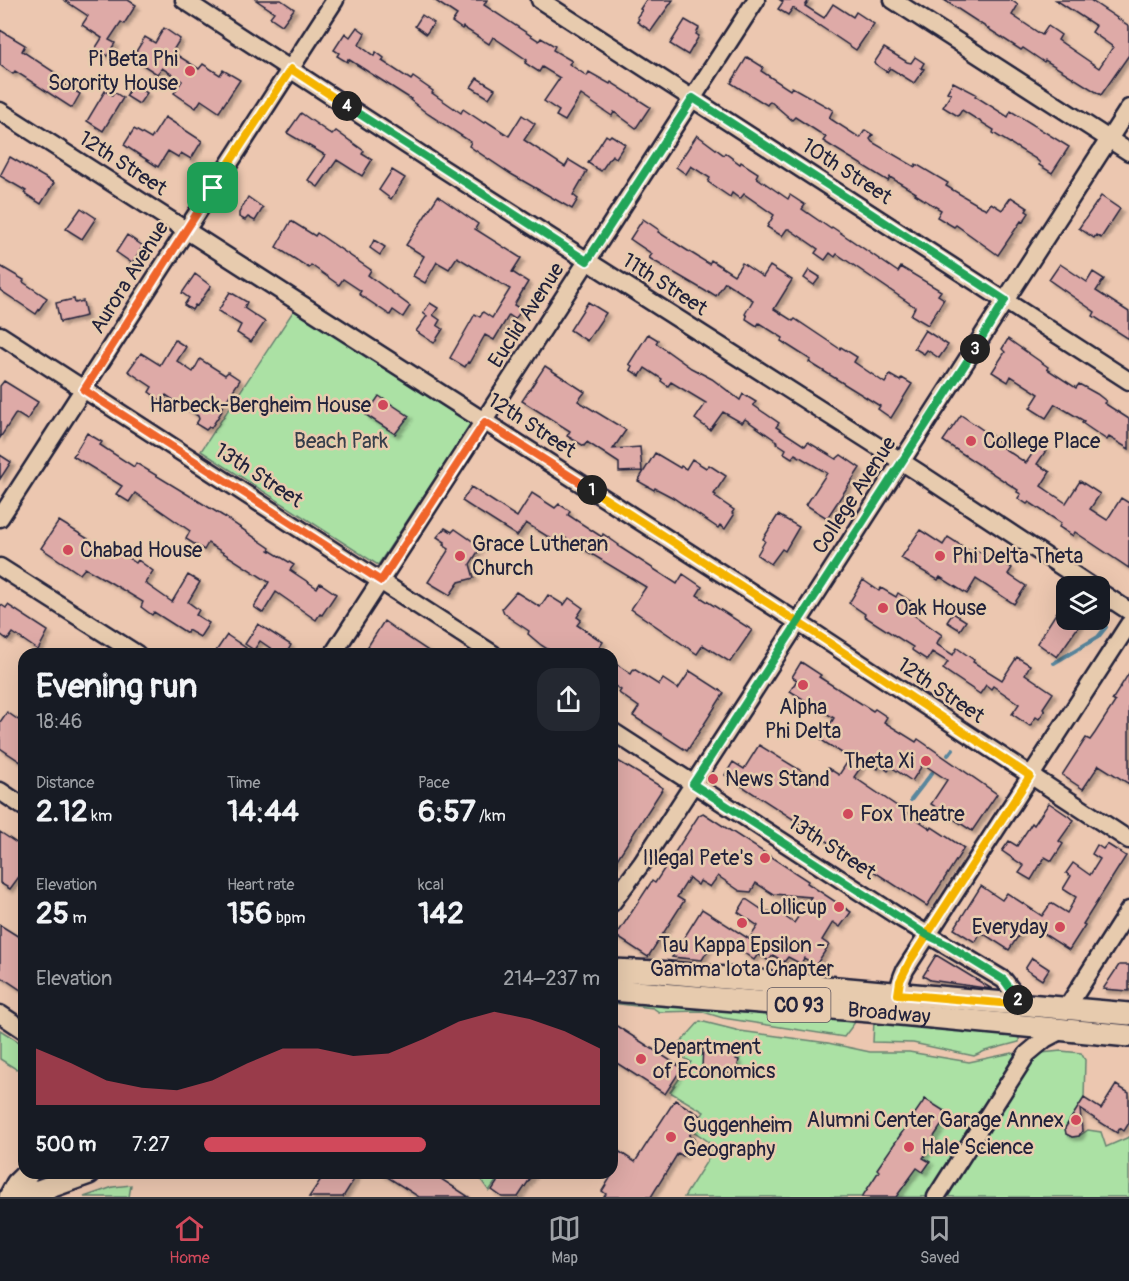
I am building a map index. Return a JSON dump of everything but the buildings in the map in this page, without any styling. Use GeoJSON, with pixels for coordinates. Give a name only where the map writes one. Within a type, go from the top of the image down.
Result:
{"type":"FeatureCollection","features":[{"type":"Feature","properties":{"kind":"main road","name":"Broadway"},"geometry":{"type":"LineString","coordinates":[[618,970],[1129,1014]]}},
{"type":"Feature","properties":{"kind":"main road","name":"Broadway"},"geometry":{"type":"LineString","coordinates":[[618,990],[1129,1036]]}},
{"type":"Feature","properties":{"kind":"main road"},"geometry":{"type":"LineString","coordinates":[[1029,1027],[1051,1020],[1066,1009]]}},
{"type":"Feature","properties":{"kind":"main road"},"geometry":{"type":"LineString","coordinates":[[0,1179],[18,1172]]}},
{"type":"Feature","properties":{"kind":"main road"},"geometry":{"type":"LineString","coordinates":[[10,1197],[22,1179]]}},
{"type":"Feature","properties":{"kind":"main road"},"geometry":{"type":"LineString","coordinates":[[22,1197],[72,1179]]}},
{"type":"Feature","properties":{"kind":"street","name":"11th Street"},"geometry":{"type":"LineString","coordinates":[[184,0],[1076,576]]}},
{"type":"Feature","properties":{"kind":"street","name":"Aurora Avenue"},"geometry":{"type":"LineString","coordinates":[[0,518],[335,0]]}},
{"type":"Feature","properties":{"kind":"street","name":"10th Street"},"geometry":{"type":"LineString","coordinates":[[540,0],[1129,381]]}},
{"type":"Feature","properties":{"kind":"street","name":"Euclid Avenue"},"geometry":{"type":"LineString","coordinates":[[337,648],[756,0]]}},
{"type":"Feature","properties":{"kind":"street"},"geometry":{"type":"LineString","coordinates":[[893,0],[1129,152]]}},
{"type":"Feature","properties":{"kind":"street","name":"College Avenue"},"geometry":{"type":"LineString","coordinates":[[618,895],[642,863],[1129,108]]}},
{"type":"Feature","properties":{"kind":"street","name":"12th Street"},"geometry":{"type":"LineString","coordinates":[[0,111],[798,622],[1129,840]]}},
{"type":"Feature","properties":{"kind":"street","name":"13th Street"},"geometry":{"type":"LineString","coordinates":[[0,335],[484,648]]}},
{"type":"Feature","properties":{"kind":"street"},"geometry":{"type":"LineString","coordinates":[[0,567],[128,648]]}},
{"type":"Feature","properties":{"kind":"street"},"geometry":{"type":"LineString","coordinates":[[1110,599],[1129,611]]}},
{"type":"Feature","properties":{"kind":"street"},"geometry":{"type":"LineString","coordinates":[[918,1016],[908,1009],[898,994],[898,987],[905,970],[1129,624]]}},
{"type":"Feature","properties":{"kind":"street","name":"13th Street"},"geometry":{"type":"LineString","coordinates":[[618,735],[927,935],[946,944],[1004,980],[1023,1005]]}},
{"type":"Feature","properties":{"kind":"street"},"geometry":{"type":"LineString","coordinates":[[0,791],[18,803]]}},
{"type":"Feature","properties":{"kind":"street"},"geometry":{"type":"LineString","coordinates":[[1066,1009],[1129,910]]}},
{"type":"Feature","properties":{"kind":"street"},"geometry":{"type":"LineString","coordinates":[[0,1014],[18,1026]]}},
{"type":"Feature","properties":{"kind":"street"},"geometry":{"type":"LineString","coordinates":[[936,1197],[1027,1054],[1045,1039],[1062,1030]]}},
{"type":"Feature","properties":{"kind":"green space","name":"Beach Park"},"geometry":{"type":"Polygon","coordinates":[[[294,310],[471,424],[378,565],[201,451],[294,310]]]}},
{"type":"Feature","properties":{"kind":"green space"},"geometry":{"type":"Polygon","coordinates":[[[618,997],[859,1017],[844,1037],[723,1018],[700,1011],[659,1012],[653,1008],[618,1004],[618,997]]]}},
{"type":"Feature","properties":{"kind":"green space"},"geometry":{"type":"Polygon","coordinates":[[[700,1021],[740,1031],[828,1043],[870,1052],[909,1052],[969,1062],[1015,1054],[926,1197],[684,1197],[712,1153],[706,1148],[709,1142],[692,1130],[704,1112],[670,1092],[691,1062],[673,1051],[700,1021]]]}},
{"type":"Feature","properties":{"kind":"green space"},"geometry":{"type":"Polygon","coordinates":[[[874,1021],[1001,1032],[1019,1038],[1019,1042],[974,1056],[913,1043],[873,1042],[874,1021]]]}},
{"type":"Feature","properties":{"kind":"green space"},"geometry":{"type":"Polygon","coordinates":[[[0,1030],[18,1041],[18,1068],[0,1059],[0,1030]]]}},
{"type":"Feature","properties":{"kind":"green space"},"geometry":{"type":"Polygon","coordinates":[[[1061,1051],[1081,1053],[1085,1060],[1084,1098],[1065,1128],[1066,1134],[1072,1137],[1079,1136],[1088,1130],[1101,1132],[1106,1147],[1129,1137],[1129,1197],[942,1197],[1033,1057],[1041,1053],[1061,1051]]]}},
{"type":"Feature","properties":{"kind":"green space"},"geometry":{"type":"Polygon","coordinates":[[[480,1179],[498,1179],[489,1191],[480,1179]]]}},
{"type":"Feature","properties":{"kind":"green space"},"geometry":{"type":"Polygon","coordinates":[[[131,1185],[129,1197],[84,1197],[113,1187],[131,1185]]]}},
{"type":"Feature","properties":{"kind":"waterway"},"geometry":{"type":"LineString","coordinates":[[1054,663],[1098,637],[1104,630]]}},
{"type":"Feature","properties":{"kind":"waterway"},"geometry":{"type":"LineString","coordinates":[[948,755],[953,749]]}},
{"type":"Feature","properties":{"kind":"waterway"},"geometry":{"type":"LineString","coordinates":[[911,800],[932,773]]}},
{"type":"Feature","properties":{"kind":"place","name":"Pi Beta Phi Sorority House"},"geometry":{"type":"Point","coordinates":[190,71]}},
{"type":"Feature","properties":{"kind":"place","name":"Harbeck-Bergheim House"},"geometry":{"type":"Point","coordinates":[383,405]}},
{"type":"Feature","properties":{"kind":"place","name":"College Place"},"geometry":{"type":"Point","coordinates":[971,441]}},
{"type":"Feature","properties":{"kind":"place","name":"Chabad House"},"geometry":{"type":"Point","coordinates":[68,550]}},
{"type":"Feature","properties":{"kind":"place","name":"Grace Lutheran Church"},"geometry":{"type":"Point","coordinates":[460,556]}},
{"type":"Feature","properties":{"kind":"place","name":"Phi Delta Theta"},"geometry":{"type":"Point","coordinates":[940,556]}},
{"type":"Feature","properties":{"kind":"place","name":"Oak House"},"geometry":{"type":"Point","coordinates":[883,608]}},
{"type":"Feature","properties":{"kind":"place","name":"Alpha Phi Delta"},"geometry":{"type":"Point","coordinates":[803,685]}},
{"type":"Feature","properties":{"kind":"place","name":"Theta Xi"},"geometry":{"type":"Point","coordinates":[926,761]}},
{"type":"Feature","properties":{"kind":"place","name":"News Stand"},"geometry":{"type":"Point","coordinates":[713,779]}},
{"type":"Feature","properties":{"kind":"place","name":"Fox Theatre"},"geometry":{"type":"Point","coordinates":[848,814]}},
{"type":"Feature","properties":{"kind":"place","name":"Illegal Pete's"},"geometry":{"type":"Point","coordinates":[765,858]}},
{"type":"Feature","properties":{"kind":"place","name":"Lollicup"},"geometry":{"type":"Point","coordinates":[839,907]}},
{"type":"Feature","properties":{"kind":"place","name":"Tau Kappa Epsilon - Gamma Iota Chapter"},"geometry":{"type":"Point","coordinates":[742,923]}},
{"type":"Feature","properties":{"kind":"place","name":"Everyday"},"geometry":{"type":"Point","coordinates":[1060,927]}},
{"type":"Feature","properties":{"kind":"place","name":"Department of Economics"},"geometry":{"type":"Point","coordinates":[641,1059]}},
{"type":"Feature","properties":{"kind":"place","name":"Alumni Center Garage Annex"},"geometry":{"type":"Point","coordinates":[1076,1120]}},
{"type":"Feature","properties":{"kind":"place","name":"Guggenheim Geography"},"geometry":{"type":"Point","coordinates":[671,1137]}},
{"type":"Feature","properties":{"kind":"place","name":"Hale Science"},"geometry":{"type":"Point","coordinates":[909,1147]}},
{"type":"Feature","properties":{"kind":"route"},"geometry":{"type":"LineString","coordinates":[[213,188],[84,390],[381,581],[485,422],[798,622],[1030,776],[927,935],[920,946],[910,961],[898,987],[898,994],[1023,1005],[1004,980],[946,944],[927,935],[693,784],[748,700],[798,622],[809,605],[955,381],[1005,300],[693,98],[587,261],[291,69],[213,188]]}}]}
